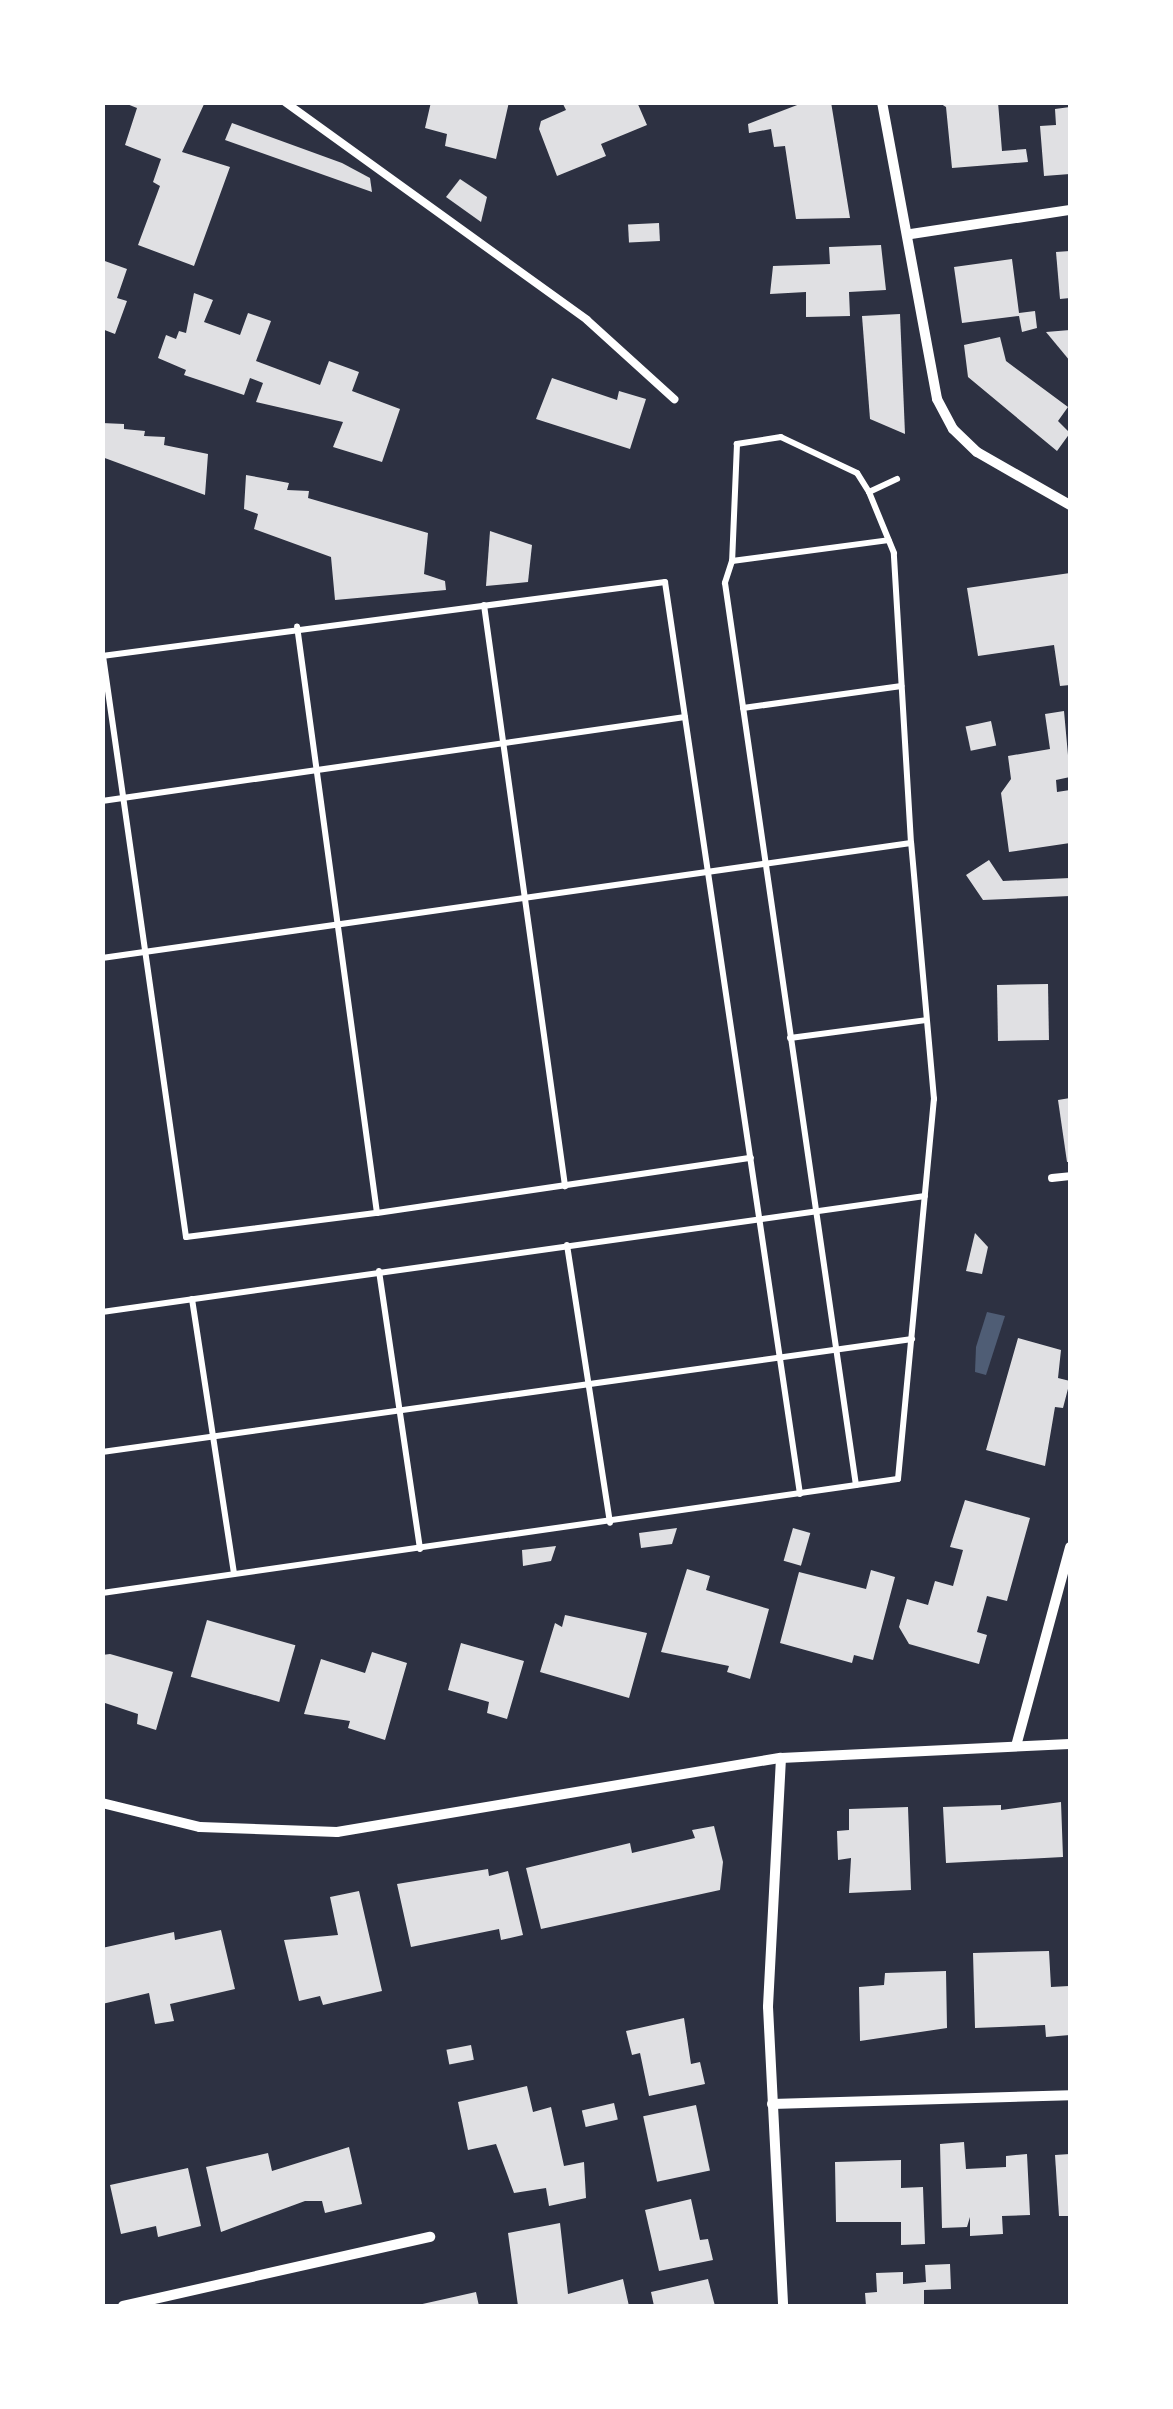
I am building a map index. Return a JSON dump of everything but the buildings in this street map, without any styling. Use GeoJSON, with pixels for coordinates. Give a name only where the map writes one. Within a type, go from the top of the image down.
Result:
{"type":"FeatureCollection","features":[{"type":"Feature","properties":{"kind":"street"},"geometry":{"type":"LineString","coordinates":[[882,102],[911,234],[926,357],[952,429],[1012,476],[1070,503]]}},
{"type":"Feature","properties":{"kind":"street"},"geometry":{"type":"LineString","coordinates":[[911,234],[1070,210]]}},
{"type":"Feature","properties":{"kind":"street"},"geometry":{"type":"LineString","coordinates":[[1016,1746],[1070,1547]]}},
{"type":"Feature","properties":{"kind":"street"},"geometry":{"type":"LineString","coordinates":[[102,1803],[200,1827],[337,1832],[781,1758],[1070,1744]]}},
{"type":"Feature","properties":{"kind":"street"},"geometry":{"type":"LineString","coordinates":[[781,1758],[769,1972],[783,2306]]}},
{"type":"Feature","properties":{"kind":"street"},"geometry":{"type":"LineString","coordinates":[[772,2104],[1070,2095]]}},
{"type":"Feature","properties":{"kind":"street"},"geometry":{"type":"LineString","coordinates":[[124,2306],[430,2237]]}},
{"type":"Feature","properties":{"kind":"lane"},"geometry":{"type":"LineString","coordinates":[[285,102],[588,320],[674,399]]}},
{"type":"Feature","properties":{"kind":"lane"},"geometry":{"type":"LineString","coordinates":[[1052,1178],[1070,1176]]}},
{"type":"Feature","properties":{"kind":"path"},"geometry":{"type":"LineString","coordinates":[[102,1592],[610,1523],[898,1479],[934,1099],[889,540],[856,472],[782,437],[736,444],[732,561],[725,582],[856,1485]]}},
{"type":"Feature","properties":{"kind":"path"},"geometry":{"type":"LineString","coordinates":[[869,492],[897,479]]}},
{"type":"Feature","properties":{"kind":"path"},"geometry":{"type":"LineString","coordinates":[[732,561],[889,540]]}},
{"type":"Feature","properties":{"kind":"path"},"geometry":{"type":"LineString","coordinates":[[751,1158],[186,1237],[103,656],[297,626],[665,582],[760,1218],[778,1357],[800,1494]]}},
{"type":"Feature","properties":{"kind":"path"},"geometry":{"type":"LineString","coordinates":[[484,604],[565,1186]]}},
{"type":"Feature","properties":{"kind":"path"},"geometry":{"type":"LineString","coordinates":[[297,626],[334,927],[377,1213]]}},
{"type":"Feature","properties":{"kind":"path"},"geometry":{"type":"LineString","coordinates":[[742,708],[902,686]]}},
{"type":"Feature","properties":{"kind":"path"},"geometry":{"type":"LineString","coordinates":[[102,801],[686,717]]}},
{"type":"Feature","properties":{"kind":"path"},"geometry":{"type":"LineString","coordinates":[[102,958],[911,843]]}},
{"type":"Feature","properties":{"kind":"path"},"geometry":{"type":"LineString","coordinates":[[790,1038],[926,1020]]}},
{"type":"Feature","properties":{"kind":"path"},"geometry":{"type":"LineString","coordinates":[[102,1312],[924,1196]]}},
{"type":"Feature","properties":{"kind":"path"},"geometry":{"type":"LineString","coordinates":[[567,1245],[610,1523]]}},
{"type":"Feature","properties":{"kind":"path"},"geometry":{"type":"LineString","coordinates":[[379,1271],[420,1549]]}},
{"type":"Feature","properties":{"kind":"path"},"geometry":{"type":"LineString","coordinates":[[192,1300],[234,1574]]}},
{"type":"Feature","properties":{"kind":"path"},"geometry":{"type":"LineString","coordinates":[[102,1452],[912,1339]]}},
{"type":"Feature","properties":{"kind":"water"},"geometry":{"type":"Polygon","coordinates":[[[987,1312],[1005,1316],[986,1375],[975,1372],[976,1347],[987,1312]]]}}]}
